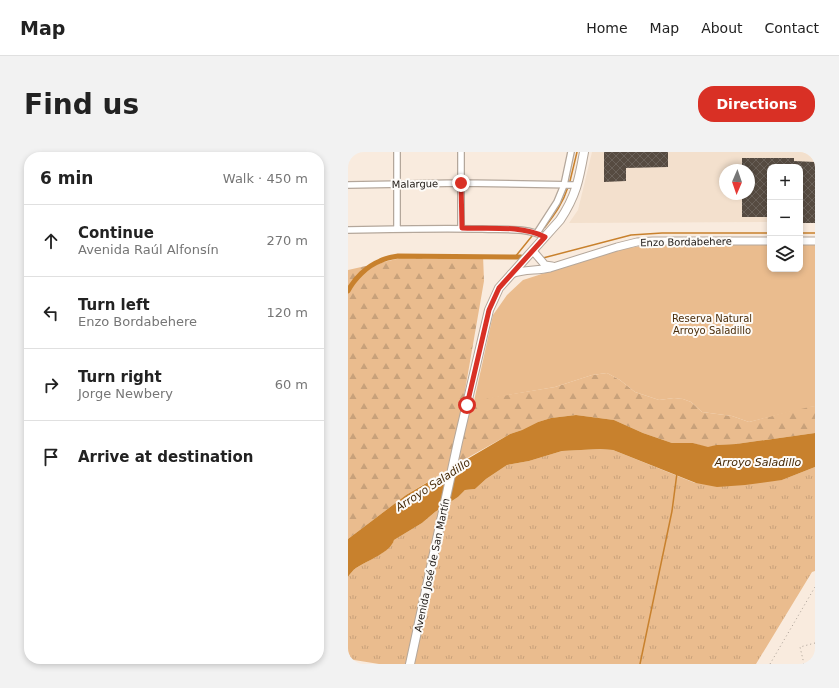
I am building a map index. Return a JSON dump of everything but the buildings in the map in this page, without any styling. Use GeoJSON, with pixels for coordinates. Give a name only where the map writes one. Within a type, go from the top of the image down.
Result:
{"type":"FeatureCollection","features":[{"type":"Feature","properties":{"kind":"main road","name":"Avenida José de San Martín"},"geometry":{"type":"LineString","coordinates":[[410,664],[458,442],[489,310],[499,288],[560,220],[567,209],[573,199],[584,152]]}},
{"type":"Feature","properties":{"kind":"street"},"geometry":{"type":"LineString","coordinates":[[397,152],[398,229]]}},
{"type":"Feature","properties":{"kind":"street"},"geometry":{"type":"LineString","coordinates":[[461,152],[462,228]]}},
{"type":"Feature","properties":{"kind":"street"},"geometry":{"type":"LineString","coordinates":[[537,233],[557,202],[564,185],[571,152]]}},
{"type":"Feature","properties":{"kind":"street","name":"Malargue"},"geometry":{"type":"LineString","coordinates":[[348,185],[461,183],[577,185]]}},
{"type":"Feature","properties":{"kind":"street"},"geometry":{"type":"LineString","coordinates":[[348,230],[462,228],[526,230],[545,237]]}},
{"type":"Feature","properties":{"kind":"street","name":"Enzo Bordabehere"},"geometry":{"type":"LineString","coordinates":[[511,274],[526,270],[540,270],[557,266],[636,242],[767,241]]}},
{"type":"Feature","properties":{"kind":"street"},"geometry":{"type":"LineString","coordinates":[[803,241],[815,242]]}},
{"type":"Feature","properties":{"kind":"street"},"geometry":{"type":"LineString","coordinates":[[531,270],[527,262],[530,253],[545,265],[557,266]]}},
{"type":"Feature","properties":{"kind":"path"},"geometry":{"type":"LineString","coordinates":[[770,664],[815,587]]}},
{"type":"Feature","properties":{"kind":"path"},"geometry":{"type":"LineString","coordinates":[[804,664],[800,647],[815,643]]}},
{"type":"Feature","properties":{"kind":"shaded area"},"geometry":{"type":"Polygon","coordinates":[[[592,152],[815,152],[815,223],[803,178],[803,164],[767,164],[767,222],[569,223],[578,210],[592,152]]]}},
{"type":"Feature","properties":{"kind":"green space","name":"Reserva Natural Arroyo Saladillo"},"geometry":{"type":"Polygon","coordinates":[[[654,244],[767,245],[767,272],[803,272],[803,245],[815,245],[815,406],[749,422],[732,416],[702,412],[691,402],[683,399],[674,398],[659,400],[635,392],[620,380],[607,373],[592,375],[555,387],[474,401],[493,315],[507,295],[523,280],[617,250],[654,244]]]}},
{"type":"Feature","properties":{"kind":"green space"},"geometry":{"type":"Polygon","coordinates":[[[483,255],[484,281],[463,402],[555,387],[592,375],[607,373],[620,380],[635,392],[659,400],[674,398],[683,399],[691,402],[702,412],[732,416],[749,422],[805,407],[815,406],[815,433],[736,444],[716,445],[708,448],[693,443],[672,443],[643,433],[614,420],[576,415],[551,418],[510,434],[469,457],[406,495],[348,539],[348,270],[410,256],[483,255]]]}},
{"type":"Feature","properties":{"kind":"green space"},"geometry":{"type":"Polygon","coordinates":[[[600,449],[613,450],[695,483],[782,480],[815,467],[815,571],[812,572],[756,664],[379,664],[348,659],[348,577],[355,569],[378,556],[392,544],[394,540],[422,523],[435,512],[458,497],[465,490],[475,489],[486,479],[507,465],[529,461],[562,451],[600,449]]]}},
{"type":"Feature","properties":{"kind":"water","name":"Arroyo Saladillo"},"geometry":{"type":"Polygon","coordinates":[[[576,415],[614,420],[643,433],[672,443],[693,443],[708,447],[815,433],[815,467],[782,480],[717,487],[696,483],[613,450],[600,449],[562,451],[529,461],[507,465],[486,479],[475,489],[465,490],[458,497],[435,512],[422,523],[394,540],[384,552],[356,568],[348,577],[348,539],[406,495],[510,434],[551,418],[576,415]]]}},
{"type":"Feature","properties":{"kind":"waterway"},"geometry":{"type":"LineString","coordinates":[[570,181],[577,152]]}},
{"type":"Feature","properties":{"kind":"waterway"},"geometry":{"type":"LineString","coordinates":[[545,227],[564,198],[568,187]]}},
{"type":"Feature","properties":{"kind":"waterway"},"geometry":{"type":"LineString","coordinates":[[543,258],[631,235],[662,233],[767,233]]}},
{"type":"Feature","properties":{"kind":"waterway"},"geometry":{"type":"LineString","coordinates":[[803,233],[815,233]]}},
{"type":"Feature","properties":{"kind":"waterway"},"geometry":{"type":"LineString","coordinates":[[515,257],[532,236]]}},
{"type":"Feature","properties":{"kind":"waterway"},"geometry":{"type":"LineString","coordinates":[[348,291],[357,278],[366,270],[375,263],[391,257],[521,257]]}},
{"type":"Feature","properties":{"kind":"waterway"},"geometry":{"type":"LineString","coordinates":[[640,664],[672,511],[677,473]]}},
{"type":"Feature","properties":{"kind":"route"},"geometry":{"type":"LineString","coordinates":[[461,183],[462,228],[526,230],[545,237],[499,288],[494,298],[489,310],[467,405]]}}]}
